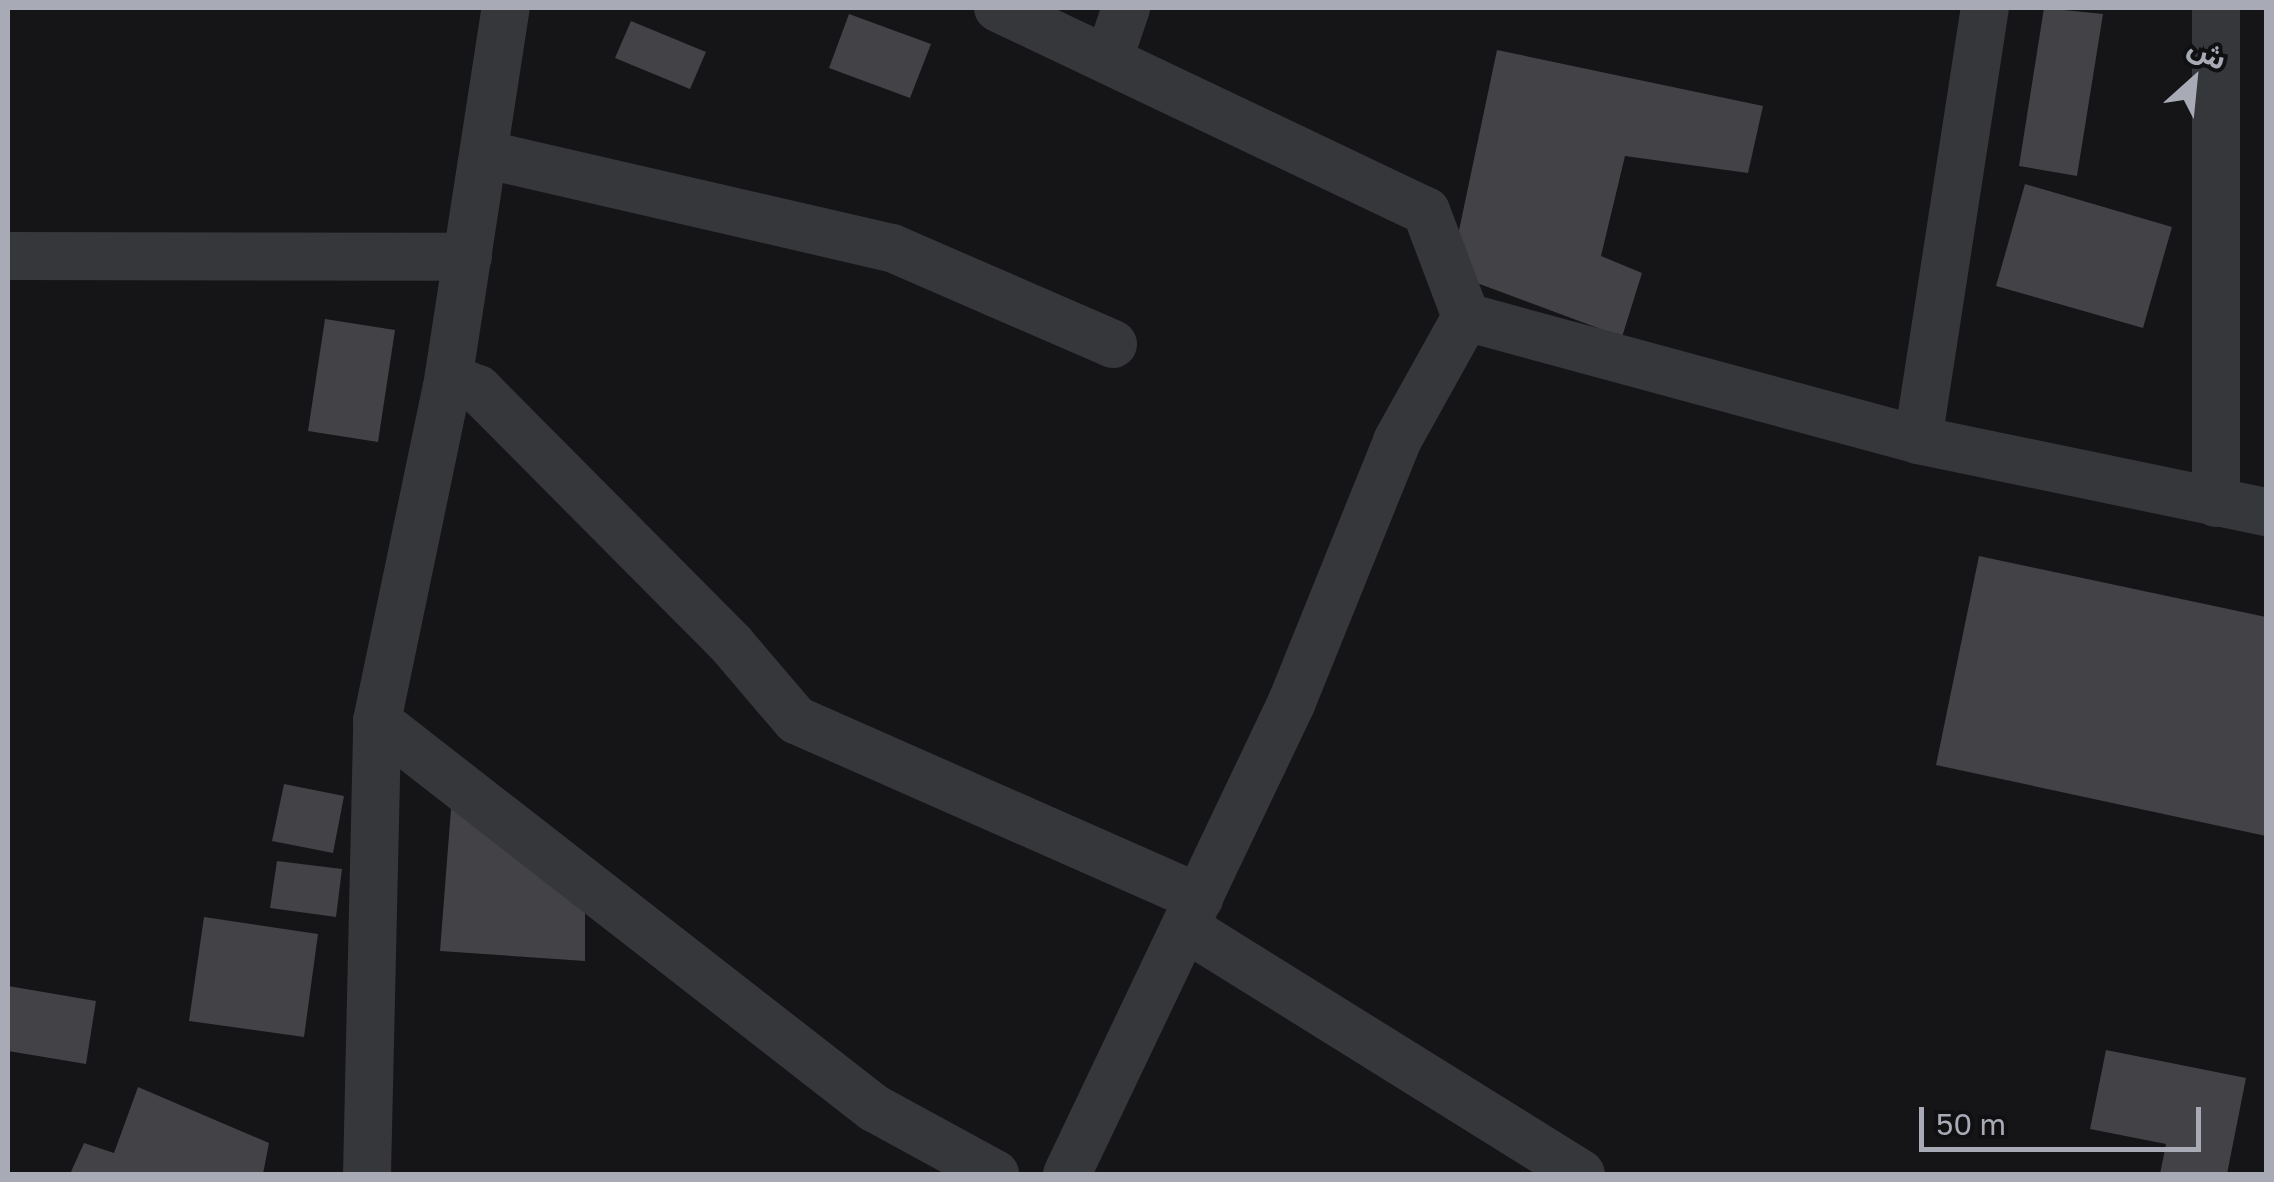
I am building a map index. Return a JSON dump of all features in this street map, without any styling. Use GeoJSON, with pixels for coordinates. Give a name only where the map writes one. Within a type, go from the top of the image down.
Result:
{"type":"FeatureCollection","features":[{"type":"Feature","properties":{"kind":"street"},"geometry":{"type":"LineString","coordinates":[[368,1174],[377,721],[447,387],[506,8]]}},
{"type":"Feature","properties":{"kind":"street"},"geometry":{"type":"LineString","coordinates":[[998,8],[1110,55],[1426,210],[1466,317],[1397,441],[1290,704],[1067,1174]]}},
{"type":"Feature","properties":{"kind":"street"},"geometry":{"type":"LineString","coordinates":[[1110,55],[1126,8]]}},
{"type":"Feature","properties":{"kind":"street"},"geometry":{"type":"LineString","coordinates":[[1918,440],[1986,8]]}},
{"type":"Feature","properties":{"kind":"street"},"geometry":{"type":"LineString","coordinates":[[2216,8],[2216,503]]}},
{"type":"Feature","properties":{"kind":"street"},"geometry":{"type":"LineString","coordinates":[[484,154],[892,248],[1113,344]]}},
{"type":"Feature","properties":{"kind":"street"},"geometry":{"type":"LineString","coordinates":[[8,256],[468,257]]}},
{"type":"Feature","properties":{"kind":"street"},"geometry":{"type":"LineString","coordinates":[[1466,317],[1918,440],[2266,512]]}},
{"type":"Feature","properties":{"kind":"street"},"geometry":{"type":"LineString","coordinates":[[447,387],[462,383],[478,389],[732,645],[796,720],[1193,913],[1581,1174]]}},
{"type":"Feature","properties":{"kind":"street"},"geometry":{"type":"LineString","coordinates":[[377,721],[874,1108],[995,1174]]}},
{"type":"Feature","properties":{"kind":"building"},"geometry":{"type":"Polygon","coordinates":[[[2044,8],[2103,14],[2077,176],[2019,166],[2044,8]]]}},
{"type":"Feature","properties":{"kind":"building"},"geometry":{"type":"Polygon","coordinates":[[[849,14],[931,44],[910,98],[829,68],[849,14]]]}},
{"type":"Feature","properties":{"kind":"building"},"geometry":{"type":"Polygon","coordinates":[[[631,21],[706,52],[690,89],[615,58],[631,21]]]}},
{"type":"Feature","properties":{"kind":"building"},"geometry":{"type":"Polygon","coordinates":[[[1497,50],[1763,106],[1748,173],[1625,156],[1601,256],[1642,273],[1622,337],[1450,273],[1497,50]]]}},
{"type":"Feature","properties":{"kind":"building"},"geometry":{"type":"Polygon","coordinates":[[[2025,184],[2172,227],[2143,328],[1996,286],[2025,184]]]}},
{"type":"Feature","properties":{"kind":"building"},"geometry":{"type":"Polygon","coordinates":[[[325,319],[395,330],[378,442],[308,431],[325,319]]]}},
{"type":"Feature","properties":{"kind":"building"},"geometry":{"type":"Polygon","coordinates":[[[1979,556],[2266,617],[2266,836],[1936,765],[1979,556]]]}},
{"type":"Feature","properties":{"kind":"building"},"geometry":{"type":"Polygon","coordinates":[[[284,784],[344,796],[333,853],[272,841],[284,784]]]}},
{"type":"Feature","properties":{"kind":"building"},"geometry":{"type":"Polygon","coordinates":[[[451,809],[490,817],[585,902],[585,961],[440,951],[451,809]]]}},
{"type":"Feature","properties":{"kind":"building"},"geometry":{"type":"Polygon","coordinates":[[[277,861],[342,869],[336,917],[270,908],[277,861]]]}},
{"type":"Feature","properties":{"kind":"building"},"geometry":{"type":"Polygon","coordinates":[[[204,917],[318,934],[304,1037],[189,1021],[204,917]]]}},
{"type":"Feature","properties":{"kind":"building"},"geometry":{"type":"Polygon","coordinates":[[[8,986],[96,1001],[86,1064],[8,1051],[8,986]]]}},
{"type":"Feature","properties":{"kind":"building"},"geometry":{"type":"Polygon","coordinates":[[[2106,1050],[2246,1078],[2227,1174],[2160,1174],[2166,1144],[2090,1129],[2106,1050]]]}},
{"type":"Feature","properties":{"kind":"building"},"geometry":{"type":"Polygon","coordinates":[[[138,1087],[269,1143],[263,1174],[70,1174],[84,1143],[114,1153],[138,1087]]]}}]}
